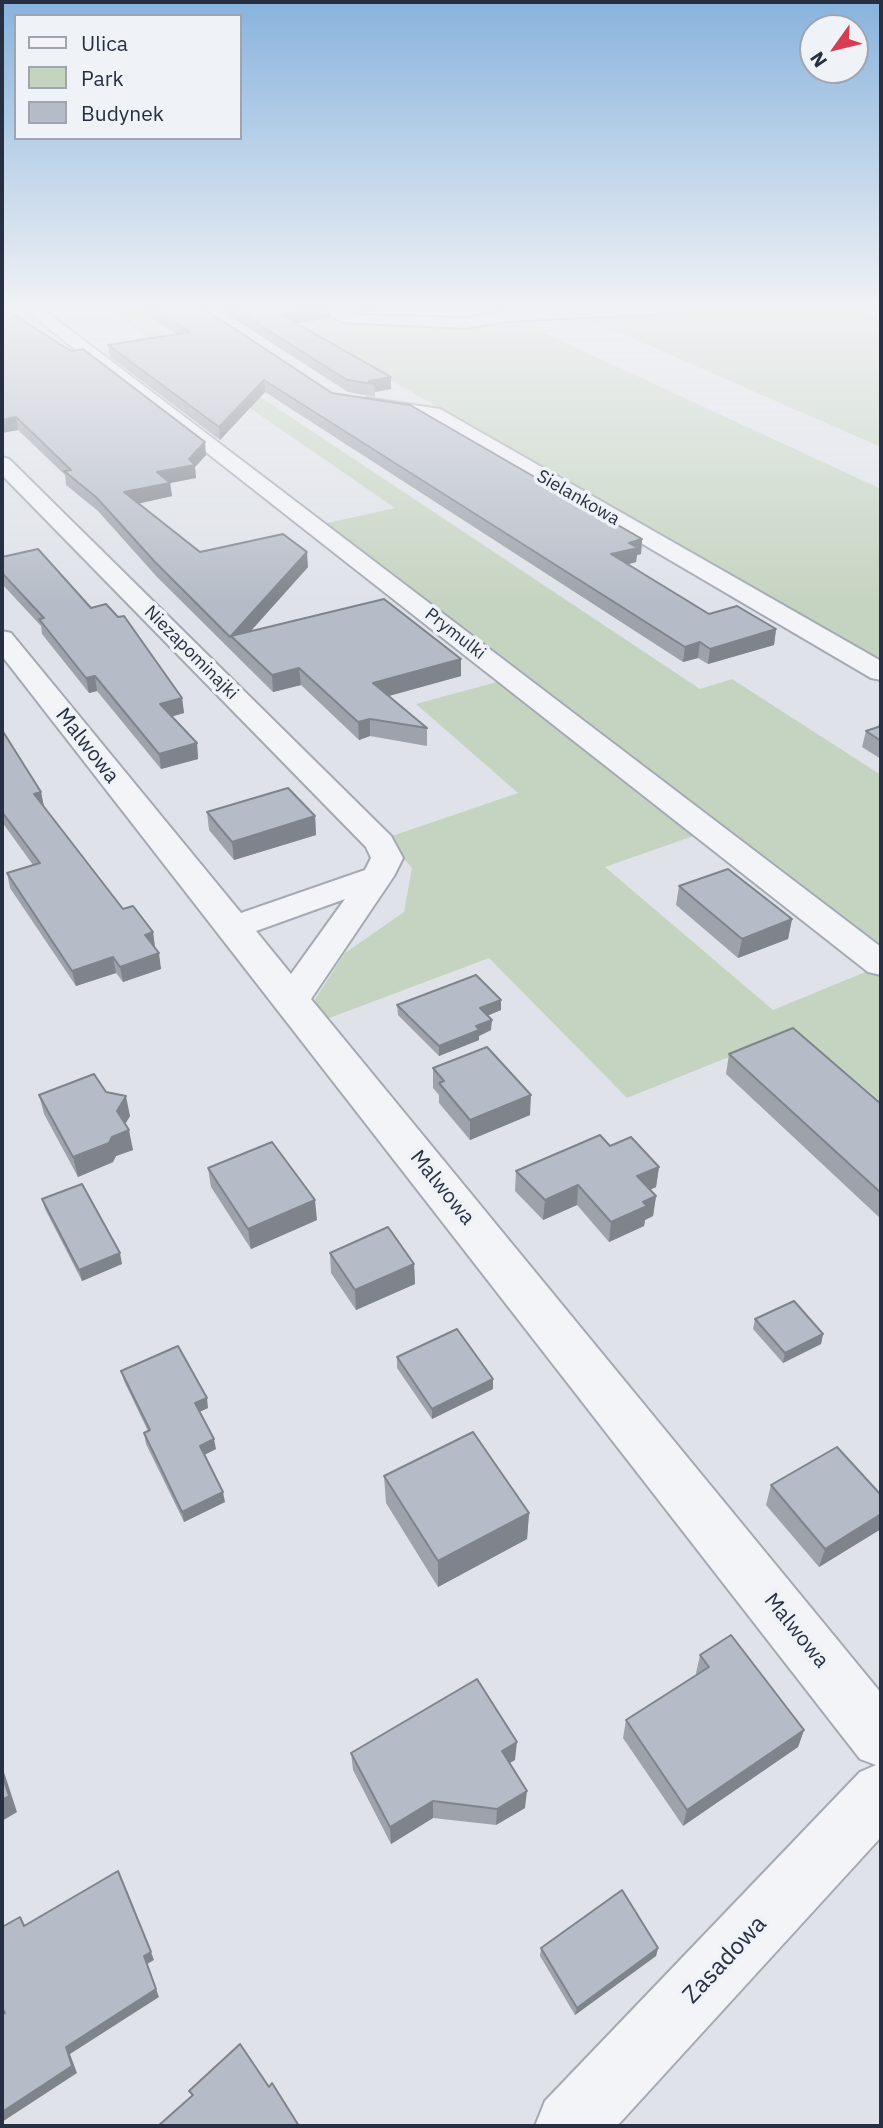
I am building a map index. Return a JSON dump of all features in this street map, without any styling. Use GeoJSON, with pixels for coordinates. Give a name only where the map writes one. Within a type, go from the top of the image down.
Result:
{"type":"FeatureCollection","features":[{"type":"Feature","properties":{"kind":"street","name":"Prymulki"},"geometry":{"type":"LineString","coordinates":[[157,405],[881,964]]}},
{"type":"Feature","properties":{"kind":"street","name":"Sielankowa"},"geometry":{"type":"LineString","coordinates":[[379,405],[433,413],[881,672]]}},
{"type":"Feature","properties":{"kind":"street","name":"Niezapominajki"},"geometry":{"type":"LineString","coordinates":[[2,463],[379,859]]}},
{"type":"Feature","properties":{"kind":"street","name":"Malwowa"},"geometry":{"type":"LineString","coordinates":[[2,639],[230,928],[292,1000],[881,1738]]}},
{"type":"Feature","properties":{"kind":"street"},"geometry":{"type":"LineString","coordinates":[[230,928],[379,859]]}},
{"type":"Feature","properties":{"kind":"street"},"geometry":{"type":"LineString","coordinates":[[292,1000],[379,859]]}},
{"type":"Feature","properties":{"kind":"street","name":"Zasadowa"},"geometry":{"type":"LineString","coordinates":[[570,2126],[881,1793]]}},
{"type":"Feature","properties":{"kind":"green space"},"geometry":{"type":"Polygon","coordinates":[[[246,405],[273,405],[700,689],[732,679],[881,775],[881,949],[323,524],[395,508],[246,405]]]}},
{"type":"Feature","properties":{"kind":"green space"},"geometry":{"type":"Polygon","coordinates":[[[435,405],[700,405],[881,489],[881,662],[435,405]]]}},
{"type":"Feature","properties":{"kind":"green space"},"geometry":{"type":"Polygon","coordinates":[[[786,405],[881,405],[881,447],[786,405]]]}},
{"type":"Feature","properties":{"kind":"green space"},"geometry":{"type":"Polygon","coordinates":[[[504,680],[702,833],[605,867],[773,1010],[875,968],[881,972],[881,1102],[796,1030],[627,1098],[489,958],[324,1020],[312,1004],[345,953],[404,912],[412,868],[386,838],[518,793],[416,704],[504,680]]]}},
{"type":"Feature","properties":{"kind":"building"},"geometry":{"type":"Polygon","coordinates":[[[2,405],[157,405],[205,442],[189,459],[195,465],[157,472],[170,483],[124,492],[200,552],[283,534],[307,552],[230,637],[155,562],[96,497],[64,471],[71,470],[16,417],[2,420],[2,405]]]}},
{"type":"Feature","properties":{"kind":"building"},"geometry":{"type":"Polygon","coordinates":[[[190,405],[240,405],[219,427],[190,405]]]}},
{"type":"Feature","properties":{"kind":"building"},"geometry":{"type":"Polygon","coordinates":[[[304,405],[411,405],[642,539],[629,543],[638,548],[611,554],[709,614],[737,606],[776,629],[710,649],[700,642],[685,647],[304,405]]]}},
{"type":"Feature","properties":{"kind":"building"},"geometry":{"type":"Polygon","coordinates":[[[38,549],[91,608],[106,604],[118,617],[124,616],[182,698],[160,704],[197,743],[159,754],[95,676],[86,678],[39,619],[44,618],[2,573],[2,557],[38,549]]]}},
{"type":"Feature","properties":{"kind":"building"},"geometry":{"type":"Polygon","coordinates":[[[384,599],[461,659],[373,683],[427,728],[370,719],[358,722],[299,668],[272,675],[231,636],[384,599]]]}},
{"type":"Feature","properties":{"kind":"building"},"geometry":{"type":"Polygon","coordinates":[[[881,726],[881,741],[866,731],[881,726]]]}},
{"type":"Feature","properties":{"kind":"building"},"geometry":{"type":"Polygon","coordinates":[[[2,730],[41,792],[34,794],[123,909],[133,906],[153,932],[145,935],[159,953],[120,967],[113,957],[72,971],[7,873],[40,863],[2,812],[2,730]]]}},
{"type":"Feature","properties":{"kind":"building"},"geometry":{"type":"Polygon","coordinates":[[[288,788],[315,816],[232,842],[207,812],[288,788]]]}},
{"type":"Feature","properties":{"kind":"building"},"geometry":{"type":"Polygon","coordinates":[[[728,869],[792,919],[742,939],[679,886],[728,869]]]}},
{"type":"Feature","properties":{"kind":"building"},"geometry":{"type":"Polygon","coordinates":[[[476,975],[501,1000],[480,1008],[492,1020],[476,1026],[479,1030],[439,1046],[397,1005],[476,975]]]}},
{"type":"Feature","properties":{"kind":"building"},"geometry":{"type":"Polygon","coordinates":[[[793,1028],[881,1104],[881,1193],[729,1054],[793,1028]]]}},
{"type":"Feature","properties":{"kind":"building"},"geometry":{"type":"Polygon","coordinates":[[[487,1047],[531,1095],[470,1120],[439,1083],[444,1081],[433,1068],[487,1047]]]}},
{"type":"Feature","properties":{"kind":"building"},"geometry":{"type":"Polygon","coordinates":[[[94,1074],[106,1092],[126,1096],[117,1111],[129,1130],[112,1137],[109,1143],[73,1157],[39,1095],[94,1074]]]}},
{"type":"Feature","properties":{"kind":"building"},"geometry":{"type":"Polygon","coordinates":[[[600,1135],[610,1146],[631,1137],[659,1167],[637,1176],[656,1196],[643,1202],[647,1206],[611,1222],[578,1185],[545,1200],[516,1171],[600,1135]]]}},
{"type":"Feature","properties":{"kind":"building"},"geometry":{"type":"Polygon","coordinates":[[[272,1142],[315,1200],[248,1229],[208,1168],[272,1142]]]}},
{"type":"Feature","properties":{"kind":"building"},"geometry":{"type":"Polygon","coordinates":[[[82,1184],[120,1253],[79,1270],[42,1199],[82,1184]]]}},
{"type":"Feature","properties":{"kind":"building"},"geometry":{"type":"Polygon","coordinates":[[[388,1227],[414,1264],[355,1290],[330,1253],[388,1227]]]}},
{"type":"Feature","properties":{"kind":"building"},"geometry":{"type":"Polygon","coordinates":[[[794,1301],[823,1334],[785,1353],[755,1319],[794,1301]]]}},
{"type":"Feature","properties":{"kind":"building"},"geometry":{"type":"Polygon","coordinates":[[[457,1329],[493,1379],[432,1409],[397,1357],[457,1329]]]}},
{"type":"Feature","properties":{"kind":"building"},"geometry":{"type":"Polygon","coordinates":[[[178,1346],[207,1398],[195,1403],[214,1439],[200,1446],[223,1492],[182,1512],[144,1433],[150,1430],[121,1371],[178,1346]]]}},
{"type":"Feature","properties":{"kind":"building"},"geometry":{"type":"Polygon","coordinates":[[[473,1432],[529,1513],[438,1561],[384,1476],[473,1432]]]}},
{"type":"Feature","properties":{"kind":"building"},"geometry":{"type":"Polygon","coordinates":[[[837,1447],[881,1495],[881,1514],[825,1549],[771,1485],[837,1447]]]}},
{"type":"Feature","properties":{"kind":"building"},"geometry":{"type":"Polygon","coordinates":[[[731,1635],[804,1730],[687,1810],[626,1720],[709,1667],[700,1655],[731,1635]]]}},
{"type":"Feature","properties":{"kind":"building"},"geometry":{"type":"Polygon","coordinates":[[[477,1679],[517,1742],[502,1751],[527,1791],[497,1809],[433,1801],[390,1827],[351,1753],[477,1679]]]}},
{"type":"Feature","properties":{"kind":"building"},"geometry":{"type":"Polygon","coordinates":[[[2,1774],[9,1796],[2,1800],[2,1774]]]}},
{"type":"Feature","properties":{"kind":"building"},"geometry":{"type":"Polygon","coordinates":[[[118,1871],[151,1952],[144,1956],[156,1989],[66,2047],[72,2066],[2,2112],[2,2015],[5,2013],[2,2008],[2,1927],[20,1917],[24,1926],[118,1871]]]}},
{"type":"Feature","properties":{"kind":"building"},"geometry":{"type":"Polygon","coordinates":[[[622,1890],[658,1948],[577,2008],[541,1948],[622,1890]]]}},
{"type":"Feature","properties":{"kind":"building"},"geometry":{"type":"Polygon","coordinates":[[[240,2044],[269,2087],[272,2083],[299,2126],[158,2126],[193,2095],[189,2091],[240,2044]]]}}]}
